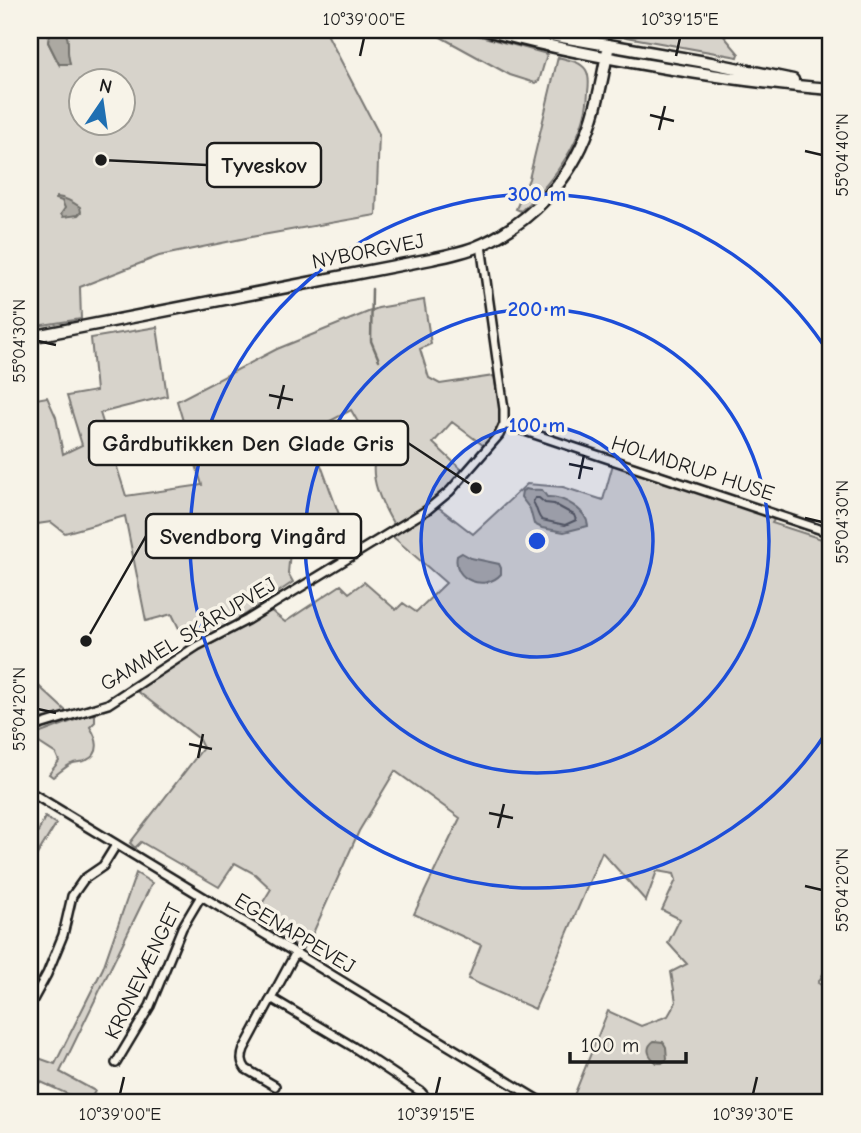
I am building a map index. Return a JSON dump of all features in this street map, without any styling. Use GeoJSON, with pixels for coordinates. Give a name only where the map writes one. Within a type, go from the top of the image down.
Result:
{"type":"FeatureCollection","features":[{"type":"Feature","properties":{"kind":"street"},"geometry":{"type":"LineString","coordinates":[[487,30],[606,58],[754,82],[831,88]]}},
{"type":"Feature","properties":{"kind":"street"},"geometry":{"type":"LineString","coordinates":[[522,30],[710,63],[831,88]]}},
{"type":"Feature","properties":{"kind":"street","name":"NYBORGVEJ"},"geometry":{"type":"LineString","coordinates":[[30,337],[432,259],[481,245],[522,220],[540,205],[569,169],[590,127],[609,45]]}},
{"type":"Feature","properties":{"kind":"street"},"geometry":{"type":"LineString","coordinates":[[481,245],[504,424]]}},
{"type":"Feature","properties":{"kind":"street","name":"HOLMDRUP HUSE"},"geometry":{"type":"LineString","coordinates":[[504,424],[831,533]]}},
{"type":"Feature","properties":{"kind":"street","name":"GAMMEL SKÅRUPVEJ"},"geometry":{"type":"LineString","coordinates":[[30,728],[108,704],[197,646],[247,620],[427,510],[450,491],[499,435],[504,424]]}},
{"type":"Feature","properties":{"kind":"street","name":"EGENAPPEVEJ"},"geometry":{"type":"LineString","coordinates":[[30,792],[543,1103]]}},
{"type":"Feature","properties":{"kind":"street"},"geometry":{"type":"LineString","coordinates":[[30,1005],[47,974],[63,934],[72,895],[84,879],[103,866],[116,845]]}},
{"type":"Feature","properties":{"kind":"street","name":"KRONEVÆNGET"},"geometry":{"type":"LineString","coordinates":[[116,1063],[150,1006],[182,928],[201,895]]}},
{"type":"Feature","properties":{"kind":"street"},"geometry":{"type":"LineString","coordinates":[[275,1086],[246,1069],[241,1057],[295,954]]}},
{"type":"Feature","properties":{"kind":"street"},"geometry":{"type":"LineString","coordinates":[[271,998],[375,1061],[421,1092],[427,1103]]}},
{"type":"Feature","properties":{"kind":"shaded area"},"geometry":{"type":"Polygon","coordinates":[[[30,30],[53,30],[48,42],[59,64],[63,31],[55,30],[325,30],[379,134],[376,215],[159,256],[80,287],[81,319],[30,327],[30,30]]]}},
{"type":"Feature","properties":{"kind":"shaded area"},"geometry":{"type":"Polygon","coordinates":[[[428,30],[458,30],[547,54],[539,81],[535,83],[510,75],[428,30]]]}},
{"type":"Feature","properties":{"kind":"shaded area"},"geometry":{"type":"Polygon","coordinates":[[[588,30],[722,30],[739,54],[738,57],[588,30]]]}},
{"type":"Feature","properties":{"kind":"shaded area"},"geometry":{"type":"Polygon","coordinates":[[[558,57],[577,63],[586,70],[589,81],[586,109],[575,142],[566,158],[545,186],[521,211],[516,209],[529,179],[558,57]]]}},
{"type":"Feature","properties":{"kind":"shaded area"},"geometry":{"type":"Polygon","coordinates":[[[424,300],[431,344],[420,349],[429,378],[440,384],[494,376],[502,419],[497,431],[484,446],[452,422],[433,443],[462,470],[440,494],[394,525],[375,481],[376,453],[351,410],[309,432],[345,531],[293,520],[288,573],[293,582],[236,621],[188,647],[172,614],[146,621],[125,516],[65,533],[51,522],[30,525],[30,400],[47,397],[56,417],[63,454],[82,445],[67,396],[96,391],[91,338],[157,327],[167,396],[100,413],[126,496],[202,485],[177,401],[277,349],[378,308],[424,300]]]}},
{"type":"Feature","properties":{"kind":"shaded area"},"geometry":{"type":"Polygon","coordinates":[[[613,464],[775,518],[772,523],[831,542],[831,960],[818,983],[831,991],[831,1103],[571,1103],[608,1011],[641,1026],[668,1016],[676,1002],[671,972],[687,964],[668,943],[680,919],[662,910],[676,880],[674,874],[657,871],[646,901],[602,852],[535,1009],[468,979],[481,945],[414,914],[460,818],[395,771],[359,831],[309,942],[302,950],[261,924],[268,912],[260,907],[271,889],[255,874],[235,863],[219,887],[141,842],[135,848],[130,843],[203,748],[198,738],[136,690],[192,654],[270,610],[285,622],[341,585],[349,593],[364,582],[396,610],[403,603],[416,612],[446,583],[392,536],[438,507],[473,534],[527,484],[563,487],[603,500],[613,464]]]}},
{"type":"Feature","properties":{"kind":"shaded area"},"geometry":{"type":"Polygon","coordinates":[[[30,678],[68,713],[30,723],[30,678]]]}},
{"type":"Feature","properties":{"kind":"shaded area"},"geometry":{"type":"Polygon","coordinates":[[[91,714],[95,715],[95,722],[90,727],[96,740],[95,753],[85,761],[69,765],[53,777],[49,774],[59,761],[56,754],[30,737],[91,714]]]}},
{"type":"Feature","properties":{"kind":"shaded area"},"geometry":{"type":"Polygon","coordinates":[[[45,817],[56,824],[30,866],[30,849],[45,817]]]}},
{"type":"Feature","properties":{"kind":"shaded area"},"geometry":{"type":"Polygon","coordinates":[[[136,873],[152,883],[60,1072],[95,1091],[87,1103],[30,1077],[30,1055],[55,1064],[103,968],[136,873]]]}},
{"type":"Feature","properties":{"kind":"water"},"geometry":{"type":"Polygon","coordinates":[[[50,31],[63,32],[67,36],[70,64],[59,64],[48,42],[50,31]]]}},
{"type":"Feature","properties":{"kind":"water"},"geometry":{"type":"Polygon","coordinates":[[[57,197],[75,203],[81,212],[63,217],[61,214],[65,208],[57,197]]]}},
{"type":"Feature","properties":{"kind":"water"},"geometry":{"type":"Polygon","coordinates":[[[542,490],[547,497],[573,505],[587,520],[588,526],[564,532],[534,524],[530,509],[521,497],[522,491],[542,490]]]}},
{"type":"Feature","properties":{"kind":"water"},"geometry":{"type":"Polygon","coordinates":[[[462,553],[471,558],[499,564],[501,574],[487,582],[471,581],[460,571],[457,564],[457,556],[462,553]]]}},
{"type":"Feature","properties":{"kind":"water"},"geometry":{"type":"Polygon","coordinates":[[[654,1041],[663,1042],[666,1047],[667,1059],[662,1063],[657,1063],[649,1052],[654,1041]]]}},
{"type":"Feature","properties":{"kind":"waterway"},"geometry":{"type":"LineString","coordinates":[[372,289],[371,341],[379,360]]}},
{"type":"Feature","properties":{"kind":"place","name":"Tyveskov"},"geometry":{"type":"Point","coordinates":[101,160]}},
{"type":"Feature","properties":{"kind":"place","name":"Gårdbutikken Den Glade Gris"},"geometry":{"type":"Point","coordinates":[476,488]}},
{"type":"Feature","properties":{"kind":"place","name":"Svendborg Vingård"},"geometry":{"type":"Point","coordinates":[86,641]}}]}
